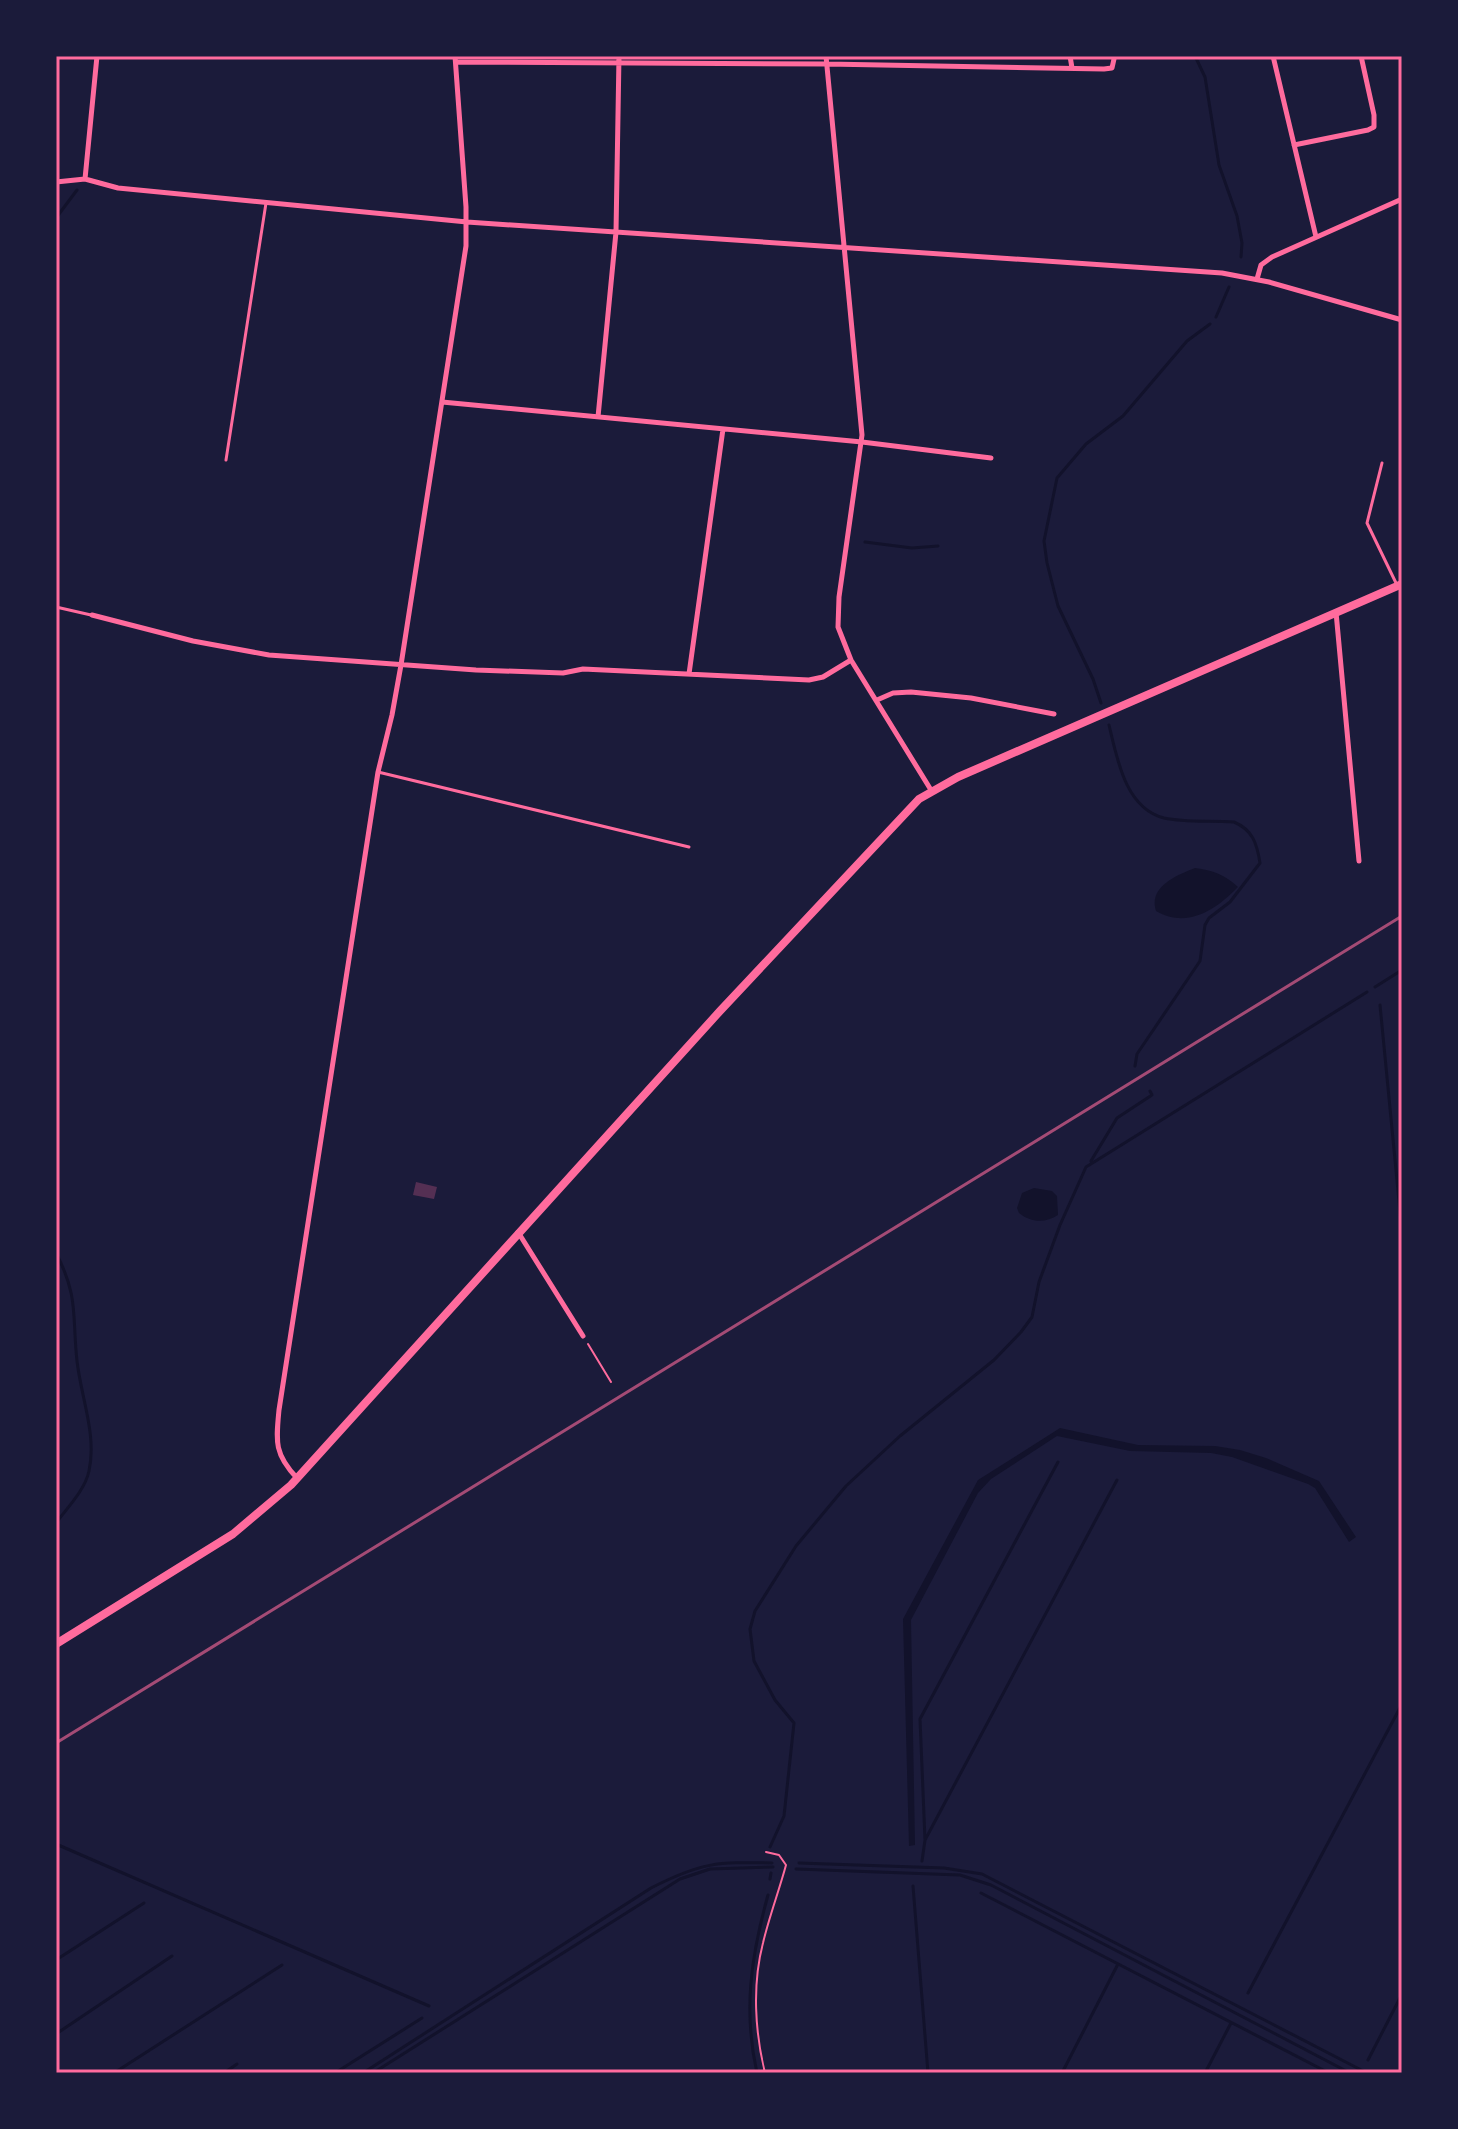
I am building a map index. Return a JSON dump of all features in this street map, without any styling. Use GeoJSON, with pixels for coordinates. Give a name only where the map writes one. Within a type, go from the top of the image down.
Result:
{"type":"FeatureCollection","features":[{"type":"Feature","properties":{"kind":"main road"},"geometry":{"type":"LineString","coordinates":[[56,1644],[206,1552],[271,1503],[297,1478],[518,1232],[919,799],[931,790],[1400,584]]}},
{"type":"Feature","properties":{"kind":"street"},"geometry":{"type":"LineString","coordinates":[[85,179],[97,56]]}},
{"type":"Feature","properties":{"kind":"street"},"geometry":{"type":"LineString","coordinates":[[826,56],[862,442],[838,613],[839,634],[851,660],[931,790]]}},
{"type":"Feature","properties":{"kind":"street"},"geometry":{"type":"LineString","coordinates":[[1070,56],[1072,68]]}},
{"type":"Feature","properties":{"kind":"street"},"geometry":{"type":"LineString","coordinates":[[1273,56],[1316,237]]}},
{"type":"Feature","properties":{"kind":"street"},"geometry":{"type":"LineString","coordinates":[[1294,145],[1374,127],[1361,56]]}},
{"type":"Feature","properties":{"kind":"street"},"geometry":{"type":"LineString","coordinates":[[297,1478],[279,1454],[277,1430],[378,772],[401,665],[466,246],[456,59],[619,59],[1108,69],[1114,65],[1114,59]]}},
{"type":"Feature","properties":{"kind":"street"},"geometry":{"type":"LineString","coordinates":[[598,417],[616,232],[619,59]]}},
{"type":"Feature","properties":{"kind":"street"},"geometry":{"type":"LineString","coordinates":[[56,182],[85,179],[118,188],[467,222],[1231,274],[1402,320]]}},
{"type":"Feature","properties":{"kind":"street"},"geometry":{"type":"LineString","coordinates":[[1257,279],[1266,260],[1402,199]]}},
{"type":"Feature","properties":{"kind":"street"},"geometry":{"type":"LineString","coordinates":[[442,402],[862,442],[991,458]]}},
{"type":"Feature","properties":{"kind":"street"},"geometry":{"type":"LineString","coordinates":[[689,674],[723,429]]}},
{"type":"Feature","properties":{"kind":"street"},"geometry":{"type":"LineString","coordinates":[[1336,612],[1359,861]]}},
{"type":"Feature","properties":{"kind":"street"},"geometry":{"type":"LineString","coordinates":[[92,615],[193,641],[262,654],[401,665],[563,673],[583,669],[815,679],[851,660]]}},
{"type":"Feature","properties":{"kind":"street"},"geometry":{"type":"LineString","coordinates":[[877,700],[893,693],[911,692],[971,698],[1054,714]]}},
{"type":"Feature","properties":{"kind":"street"},"geometry":{"type":"LineString","coordinates":[[518,1232],[583,1336]]}},
{"type":"Feature","properties":{"kind":"lane"},"geometry":{"type":"LineString","coordinates":[[226,460],[266,203]]}},
{"type":"Feature","properties":{"kind":"lane"},"geometry":{"type":"LineString","coordinates":[[1382,463],[1367,523],[1400,584]]}},
{"type":"Feature","properties":{"kind":"lane"},"geometry":{"type":"LineString","coordinates":[[56,607],[92,615]]}},
{"type":"Feature","properties":{"kind":"lane"},"geometry":{"type":"LineString","coordinates":[[378,772],[689,847]]}},
{"type":"Feature","properties":{"kind":"path"},"geometry":{"type":"LineString","coordinates":[[583,1336],[611,1382]]}},
{"type":"Feature","properties":{"kind":"path"},"geometry":{"type":"LineString","coordinates":[[765,2073],[758,2031],[757,1979],[763,1942],[784,1872],[784,1859],[766,1852]]}},
{"type":"Feature","properties":{"kind":"shaded area"},"geometry":{"type":"Polygon","coordinates":[[[1195,868],[1218,874],[1238,887],[1211,909],[1190,917],[1179,918],[1156,911],[1156,895],[1160,889],[1173,878],[1195,868]]]}},
{"type":"Feature","properties":{"kind":"shaded area"},"geometry":{"type":"Polygon","coordinates":[[[1034,1188],[1052,1191],[1057,1196],[1058,1215],[1038,1221],[1019,1213],[1017,1208],[1022,1193],[1034,1188]]]}},
{"type":"Feature","properties":{"kind":"shaded area"},"geometry":{"type":"Polygon","coordinates":[[[1060,1428],[1138,1445],[1215,1446],[1266,1458],[1319,1481],[1356,1537],[1349,1542],[1315,1488],[1232,1457],[1211,1453],[1130,1451],[1057,1436],[991,1479],[978,1493],[911,1620],[915,1845],[909,1846],[903,1619],[978,1480],[1060,1428]]]}},
{"type":"Feature","properties":{"kind":"building"},"geometry":{"type":"Polygon","coordinates":[[[416,1182],[437,1187],[434,1199],[413,1195],[416,1182]]]}},
{"type":"Feature","properties":{"kind":"waterway"},"geometry":{"type":"LineString","coordinates":[[1195,56],[1205,77],[1219,165],[1237,216],[1241,257]]}},
{"type":"Feature","properties":{"kind":"waterway"},"geometry":{"type":"LineString","coordinates":[[56,218],[77,190]]}},
{"type":"Feature","properties":{"kind":"waterway"},"geometry":{"type":"LineString","coordinates":[[1216,317],[1229,287]]}},
{"type":"Feature","properties":{"kind":"waterway"},"geometry":{"type":"LineString","coordinates":[[1101,703],[1093,679],[1058,606],[1047,563],[1044,541],[1057,478],[1086,444],[1123,416],[1187,341],[1210,324]]}},
{"type":"Feature","properties":{"kind":"waterway"},"geometry":{"type":"LineString","coordinates":[[865,542],[912,548],[938,546]]}},
{"type":"Feature","properties":{"kind":"waterway"},"geometry":{"type":"LineString","coordinates":[[1109,725],[1125,780],[1140,804],[1164,818],[1234,822],[1253,838],[1260,863],[1230,902],[1209,918],[1205,925],[1200,961],[1137,1054],[1135,1066]]}},
{"type":"Feature","properties":{"kind":"waterway"},"geometry":{"type":"LineString","coordinates":[[1375,987],[1402,970]]}},
{"type":"Feature","properties":{"kind":"waterway"},"geometry":{"type":"LineString","coordinates":[[770,1847],[784,1816],[794,1723],[775,1700],[754,1661],[750,1629],[755,1611],[796,1546],[846,1486],[900,1436],[994,1360],[1021,1332],[1032,1317],[1039,1282],[1086,1167],[1367,992]]}},
{"type":"Feature","properties":{"kind":"waterway"},"geometry":{"type":"LineString","coordinates":[[1380,1005],[1402,1232]]}},
{"type":"Feature","properties":{"kind":"waterway"},"geometry":{"type":"LineString","coordinates":[[1091,1161],[1117,1118],[1152,1095],[1150,1091]]}},
{"type":"Feature","properties":{"kind":"waterway"},"geometry":{"type":"LineString","coordinates":[[56,1253],[71,1295],[77,1361],[91,1444],[87,1478],[56,1523]]}},
{"type":"Feature","properties":{"kind":"waterway"},"geometry":{"type":"LineString","coordinates":[[925,1840],[920,1719],[1058,1462]]}},
{"type":"Feature","properties":{"kind":"waterway"},"geometry":{"type":"LineString","coordinates":[[922,1861],[925,1840],[1117,1480]]}},
{"type":"Feature","properties":{"kind":"waterway"},"geometry":{"type":"LineString","coordinates":[[1248,1993],[1402,1704]]}},
{"type":"Feature","properties":{"kind":"waterway"},"geometry":{"type":"LineString","coordinates":[[56,1844],[429,2006]]}},
{"type":"Feature","properties":{"kind":"waterway"},"geometry":{"type":"LineString","coordinates":[[363,2073],[651,1888],[710,1865],[772,1863]]}},
{"type":"Feature","properties":{"kind":"waterway"},"geometry":{"type":"LineString","coordinates":[[799,1863],[944,1868],[982,1874],[1367,2073]]}},
{"type":"Feature","properties":{"kind":"waterway"},"geometry":{"type":"LineString","coordinates":[[373,2073],[680,1879],[710,1869],[773,1867]]}},
{"type":"Feature","properties":{"kind":"waterway"},"geometry":{"type":"LineString","coordinates":[[796,1869],[960,1875],[991,1885],[1350,2073]]}},
{"type":"Feature","properties":{"kind":"waterway"},"geometry":{"type":"LineString","coordinates":[[770,1879],[771,1873]]}},
{"type":"Feature","properties":{"kind":"waterway"},"geometry":{"type":"LineString","coordinates":[[913,1886],[928,2073]]}},
{"type":"Feature","properties":{"kind":"waterway"},"geometry":{"type":"LineString","coordinates":[[981,1893],[1329,2073]]}},
{"type":"Feature","properties":{"kind":"waterway"},"geometry":{"type":"LineString","coordinates":[[757,2073],[750,2028],[751,1984],[768,1895]]}},
{"type":"Feature","properties":{"kind":"waterway"},"geometry":{"type":"LineString","coordinates":[[56,1960],[144,1903]]}},
{"type":"Feature","properties":{"kind":"waterway"},"geometry":{"type":"LineString","coordinates":[[56,2034],[172,1956]]}},
{"type":"Feature","properties":{"kind":"waterway"},"geometry":{"type":"LineString","coordinates":[[1062,2073],[1118,1964]]}},
{"type":"Feature","properties":{"kind":"waterway"},"geometry":{"type":"LineString","coordinates":[[114,2073],[282,1965]]}},
{"type":"Feature","properties":{"kind":"waterway"},"geometry":{"type":"LineString","coordinates":[[1368,2060],[1402,1994]]}},
{"type":"Feature","properties":{"kind":"waterway"},"geometry":{"type":"LineString","coordinates":[[335,2073],[422,2018]]}},
{"type":"Feature","properties":{"kind":"waterway"},"geometry":{"type":"LineString","coordinates":[[1205,2073],[1231,2023]]}},
{"type":"Feature","properties":{"kind":"waterway"},"geometry":{"type":"LineString","coordinates":[[224,2073],[237,2064]]}},
{"type":"Feature","properties":{"kind":"railway"},"geometry":{"type":"LineString","coordinates":[[56,1743],[1402,916]]}}]}
